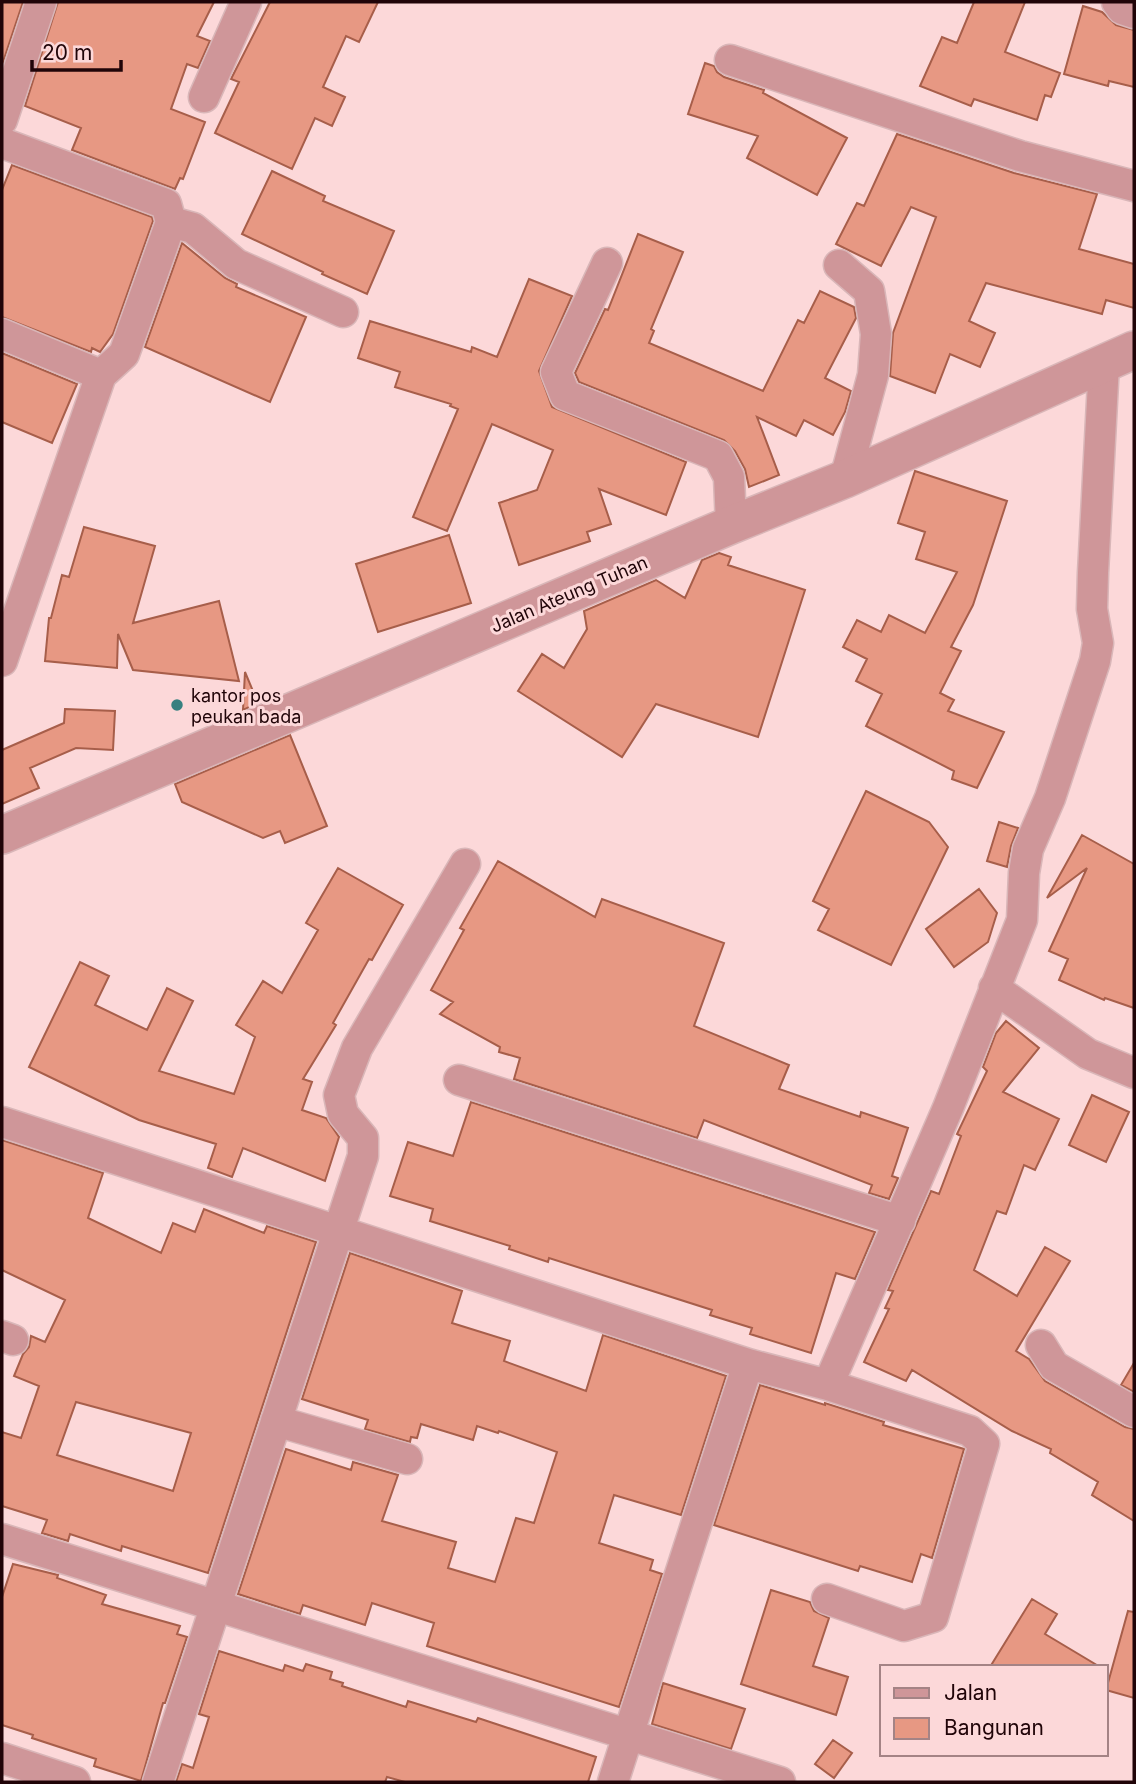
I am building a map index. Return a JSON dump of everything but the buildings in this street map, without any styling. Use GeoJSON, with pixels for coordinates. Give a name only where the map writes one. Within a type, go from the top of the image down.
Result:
{"type":"FeatureCollection","features":[{"type":"Feature","properties":{"kind":"street"},"geometry":{"type":"LineString","coordinates":[[2,120],[41,2]]}},
{"type":"Feature","properties":{"kind":"street"},"geometry":{"type":"LineString","coordinates":[[204,97],[246,2]]}},
{"type":"Feature","properties":{"kind":"street"},"geometry":{"type":"LineString","coordinates":[[1117,2],[1122,9],[1134,13]]}},
{"type":"Feature","properties":{"kind":"street"},"geometry":{"type":"LineString","coordinates":[[730,60],[1020,156],[1134,186]]}},
{"type":"Feature","properties":{"kind":"street"},"geometry":{"type":"LineString","coordinates":[[2,143],[166,204],[171,222],[124,354],[101,375],[2,660]]}},
{"type":"Feature","properties":{"kind":"street"},"geometry":{"type":"LineString","coordinates":[[171,222],[193,228],[236,264],[343,312]]}},
{"type":"Feature","properties":{"kind":"street"},"geometry":{"type":"LineString","coordinates":[[607,263],[556,372],[565,395],[718,456],[729,477],[731,525]]}},
{"type":"Feature","properties":{"kind":"street"},"geometry":{"type":"LineString","coordinates":[[839,265],[869,291],[876,334],[873,375],[845,479]]}},
{"type":"Feature","properties":{"kind":"street"},"geometry":{"type":"LineString","coordinates":[[2,334],[101,375]]}},
{"type":"Feature","properties":{"kind":"street"},"geometry":{"type":"LineString","coordinates":[[828,1385],[948,1108],[1022,920],[1028,849],[1050,798],[1098,643],[1092,609],[1125,351]]}},
{"type":"Feature","properties":{"kind":"street","name":"Jalan Ateung Tuhan"},"geometry":{"type":"LineString","coordinates":[[2,835],[845,479],[1125,351]]}},
{"type":"Feature","properties":{"kind":"street"},"geometry":{"type":"LineString","coordinates":[[158,1782],[364,1147],[363,1138],[343,1114],[339,1096],[357,1048],[465,864]]}},
{"type":"Feature","properties":{"kind":"street"},"geometry":{"type":"LineString","coordinates":[[994,988],[1087,1054],[1134,1073]]}},
{"type":"Feature","properties":{"kind":"street"},"geometry":{"type":"LineString","coordinates":[[458,1080],[900,1221]]}},
{"type":"Feature","properties":{"kind":"street"},"geometry":{"type":"LineString","coordinates":[[2,1122],[748,1364],[828,1385],[970,1431],[984,1444],[933,1616],[904,1626],[827,1599]]}},
{"type":"Feature","properties":{"kind":"street"},"geometry":{"type":"LineString","coordinates":[[1041,1345],[1054,1366],[1134,1412]]}},
{"type":"Feature","properties":{"kind":"street"},"geometry":{"type":"LineString","coordinates":[[613,1782],[748,1364]]}},
{"type":"Feature","properties":{"kind":"street"},"geometry":{"type":"LineString","coordinates":[[276,1421],[407,1460]]}},
{"type":"Feature","properties":{"kind":"street"},"geometry":{"type":"LineString","coordinates":[[2,1539],[780,1782]]}},
{"type":"Feature","properties":{"kind":"street"},"geometry":{"type":"LineString","coordinates":[[2,1758],[75,1782]]}},
{"type":"Feature","properties":{"kind":"place","name":"kantor pos peukan bada"},"geometry":{"type":"Point","coordinates":[177,705]}}]}
